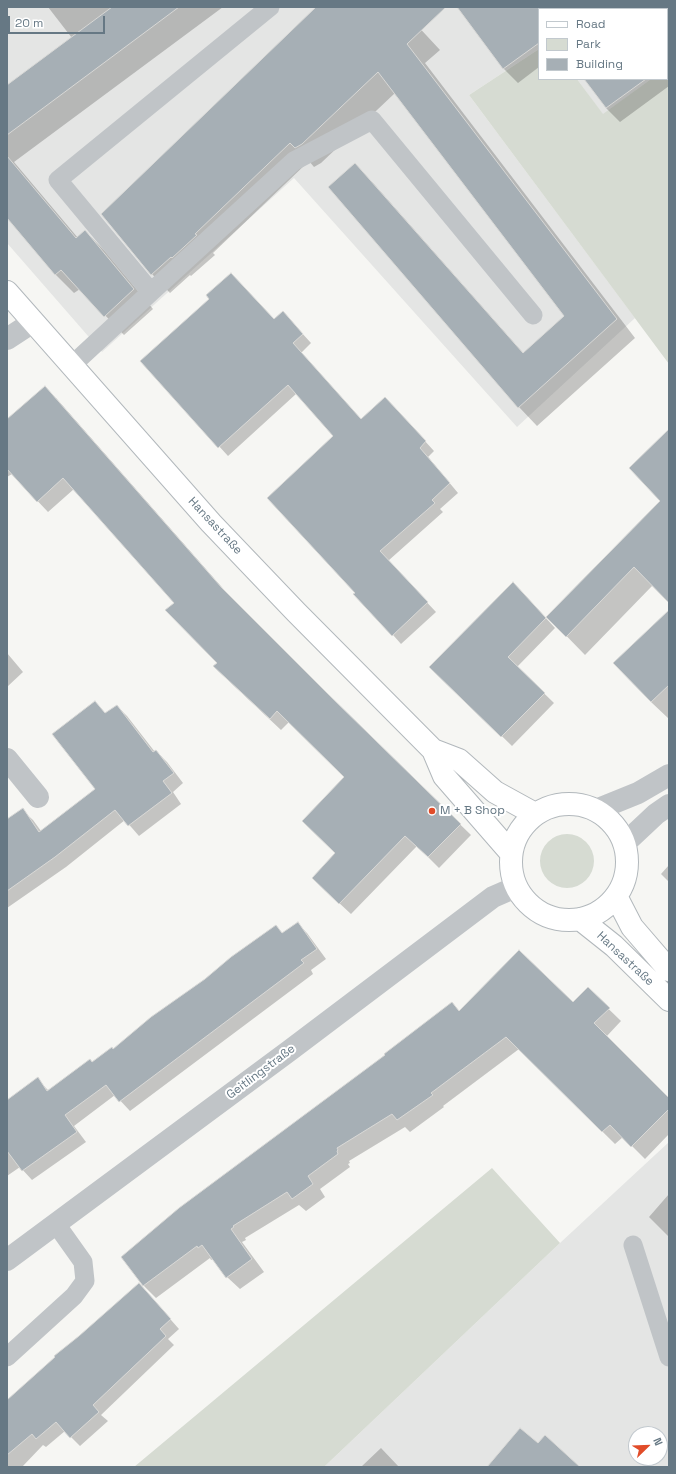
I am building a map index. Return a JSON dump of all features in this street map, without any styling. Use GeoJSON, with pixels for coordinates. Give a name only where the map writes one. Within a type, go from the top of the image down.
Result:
{"type":"FeatureCollection","features":[{"type":"Feature","properties":{"kind":"street","name":"Hansastraße"},"geometry":{"type":"LineString","coordinates":[[7,292],[211,523],[306,623],[433,750],[444,776],[511,853]]}},
{"type":"Feature","properties":{"kind":"street"},"geometry":{"type":"LineString","coordinates":[[7,340],[33,322]]}},
{"type":"Feature","properties":{"kind":"street","name":"Hansastraße"},"geometry":{"type":"LineString","coordinates":[[433,750],[459,760],[495,792],[535,814]]}},
{"type":"Feature","properties":{"kind":"street"},"geometry":{"type":"LineString","coordinates":[[7,759],[38,797]]}},
{"type":"Feature","properties":{"kind":"street"},"geometry":{"type":"LineString","coordinates":[[596,810],[638,793],[669,775]]}},
{"type":"Feature","properties":{"kind":"street","name":"Hansastraße"},"geometry":{"type":"LineString","coordinates":[[559,804],[578,804],[596,810],[608,819],[617,830],[624,844],[626,871],[623,884],[616,896],[606,907],[594,914],[580,919],[565,920],[550,917],[536,910],[525,900],[516,887],[512,876],[511,853],[519,831],[535,814],[546,808],[559,804]]}},
{"type":"Feature","properties":{"kind":"street"},"geometry":{"type":"LineString","coordinates":[[624,844],[656,814],[669,805]]}},
{"type":"Feature","properties":{"kind":"street","name":"Geitlingstraße"},"geometry":{"type":"LineString","coordinates":[[7,1260],[493,897],[516,887]]}},
{"type":"Feature","properties":{"kind":"street","name":"Hansastraße"},"geometry":{"type":"LineString","coordinates":[[616,896],[632,927],[669,970]]}},
{"type":"Feature","properties":{"kind":"street","name":"Hansastraße"},"geometry":{"type":"LineString","coordinates":[[580,919],[614,946],[669,1000]]}},
{"type":"Feature","properties":{"kind":"lane"},"geometry":{"type":"LineString","coordinates":[[150,292],[58,180],[270,7]]}},
{"type":"Feature","properties":{"kind":"lane"},"geometry":{"type":"LineString","coordinates":[[72,366],[150,292],[294,161],[372,120],[532,315]]}},
{"type":"Feature","properties":{"kind":"lane"},"geometry":{"type":"LineString","coordinates":[[7,1357],[74,1296],[84,1281],[83,1262],[56,1224]]}},
{"type":"Feature","properties":{"kind":"lane"},"geometry":{"type":"LineString","coordinates":[[633,1245],[669,1357]]}},
{"type":"Feature","properties":{"kind":"shaded area"},"geometry":{"type":"Polygon","coordinates":[[[7,7],[669,7],[668,66],[668,8],[538,8],[538,50],[469,95],[635,318],[517,427],[294,178],[102,352],[7,243],[7,7]]]}},
{"type":"Feature","properties":{"kind":"shaded area"},"geometry":{"type":"Polygon","coordinates":[[[578,80],[650,80],[603,115],[578,80]]]}},
{"type":"Feature","properties":{"kind":"shaded area"},"geometry":{"type":"Polygon","coordinates":[[[669,1142],[669,1467],[324,1467],[560,1243],[669,1142]]]}},
{"type":"Feature","properties":{"kind":"green space"},"geometry":{"type":"Polygon","coordinates":[[[538,50],[538,80],[578,80],[603,114],[650,80],[668,80],[669,66],[669,364],[469,95],[538,50]]]}},
{"type":"Feature","properties":{"kind":"green space"},"geometry":{"type":"Polygon","coordinates":[[[567,834],[577,836],[586,842],[592,851],[594,861],[592,871],[586,880],[577,886],[567,888],[557,886],[548,880],[542,871],[540,861],[542,851],[548,842],[557,836],[567,834]]]}},
{"type":"Feature","properties":{"kind":"green space"},"geometry":{"type":"Polygon","coordinates":[[[492,1168],[560,1243],[324,1467],[134,1467],[492,1168]]]}},
{"type":"Feature","properties":{"kind":"building"},"geometry":{"type":"Polygon","coordinates":[[[112,7],[179,7],[7,135],[7,85],[112,7]]]}},
{"type":"Feature","properties":{"kind":"building"},"geometry":{"type":"Polygon","coordinates":[[[316,7],[446,7],[407,44],[617,319],[518,408],[328,187],[355,163],[523,353],[564,316],[378,72],[302,144],[295,148],[290,143],[195,234],[197,235],[151,275],[101,214],[316,7]]]}},
{"type":"Feature","properties":{"kind":"building"},"geometry":{"type":"Polygon","coordinates":[[[457,7],[539,7],[538,44],[503,69],[457,7]]]}},
{"type":"Feature","properties":{"kind":"building"},"geometry":{"type":"Polygon","coordinates":[[[585,80],[645,80],[606,108],[585,80]]]}},
{"type":"Feature","properties":{"kind":"building"},"geometry":{"type":"Polygon","coordinates":[[[7,156],[76,238],[85,230],[134,289],[104,317],[61,270],[55,275],[7,218],[7,156]]]}},
{"type":"Feature","properties":{"kind":"building"},"geometry":{"type":"Polygon","coordinates":[[[231,273],[274,319],[283,311],[303,334],[293,343],[361,419],[385,397],[426,441],[420,448],[450,483],[432,500],[435,503],[380,551],[428,602],[392,636],[353,594],[355,593],[267,498],[333,436],[288,385],[218,448],[140,361],[209,299],[206,295],[231,273]]]}},
{"type":"Feature","properties":{"kind":"building"},"geometry":{"type":"Polygon","coordinates":[[[45,386],[222,588],[461,824],[428,857],[405,836],[339,904],[312,878],[335,853],[302,821],[344,777],[277,711],[270,719],[213,666],[217,663],[165,610],[174,603],[63,478],[37,502],[7,469],[7,419],[45,386]]]}},
{"type":"Feature","properties":{"kind":"building"},"geometry":{"type":"Polygon","coordinates":[[[669,429],[669,603],[634,567],[566,637],[546,617],[660,501],[629,468],[669,429]]]}},
{"type":"Feature","properties":{"kind":"building"},"geometry":{"type":"Polygon","coordinates":[[[513,582],[546,618],[508,657],[545,693],[501,737],[429,667],[513,582]]]}},
{"type":"Feature","properties":{"kind":"building"},"geometry":{"type":"Polygon","coordinates":[[[669,610],[669,685],[651,702],[613,663],[669,610]]]}},
{"type":"Feature","properties":{"kind":"building"},"geometry":{"type":"Polygon","coordinates":[[[95,701],[105,713],[117,705],[153,752],[156,750],[174,773],[163,781],[172,793],[128,826],[115,810],[55,857],[7,891],[7,819],[23,808],[39,832],[95,789],[52,734],[95,701]]]}},
{"type":"Feature","properties":{"kind":"building"},"geometry":{"type":"Polygon","coordinates":[[[298,922],[317,949],[301,960],[304,963],[119,1102],[106,1085],[65,1115],[77,1132],[22,1171],[7,1151],[7,1100],[38,1077],[47,1091],[90,1059],[92,1062],[112,1047],[113,1049],[151,1017],[205,979],[231,957],[276,925],[282,933],[298,922]]]}},
{"type":"Feature","properties":{"kind":"building"},"geometry":{"type":"Polygon","coordinates":[[[519,950],[573,1002],[588,987],[610,1008],[594,1023],[669,1098],[669,1109],[631,1147],[610,1125],[602,1132],[506,1037],[431,1093],[433,1095],[397,1120],[392,1114],[337,1148],[338,1154],[308,1176],[313,1184],[292,1199],[287,1192],[233,1226],[234,1227],[231,1229],[252,1259],[226,1278],[202,1245],[198,1248],[197,1246],[143,1286],[121,1257],[179,1208],[385,1055],[384,1054],[452,1002],[459,1011],[519,950]]]}},
{"type":"Feature","properties":{"kind":"building"},"geometry":{"type":"Polygon","coordinates":[[[139,1283],[171,1319],[160,1329],[166,1336],[93,1405],[99,1412],[70,1438],[56,1422],[36,1439],[32,1434],[7,1455],[7,1400],[55,1357],[54,1356],[139,1283]]]}},
{"type":"Feature","properties":{"kind":"building"},"geometry":{"type":"Polygon","coordinates":[[[520,1428],[538,1443],[545,1435],[580,1467],[487,1467],[520,1428]]]}},
{"type":"Feature","properties":{"kind":"place","name":"M + B Shop"},"geometry":{"type":"Point","coordinates":[432,811]}}]}
